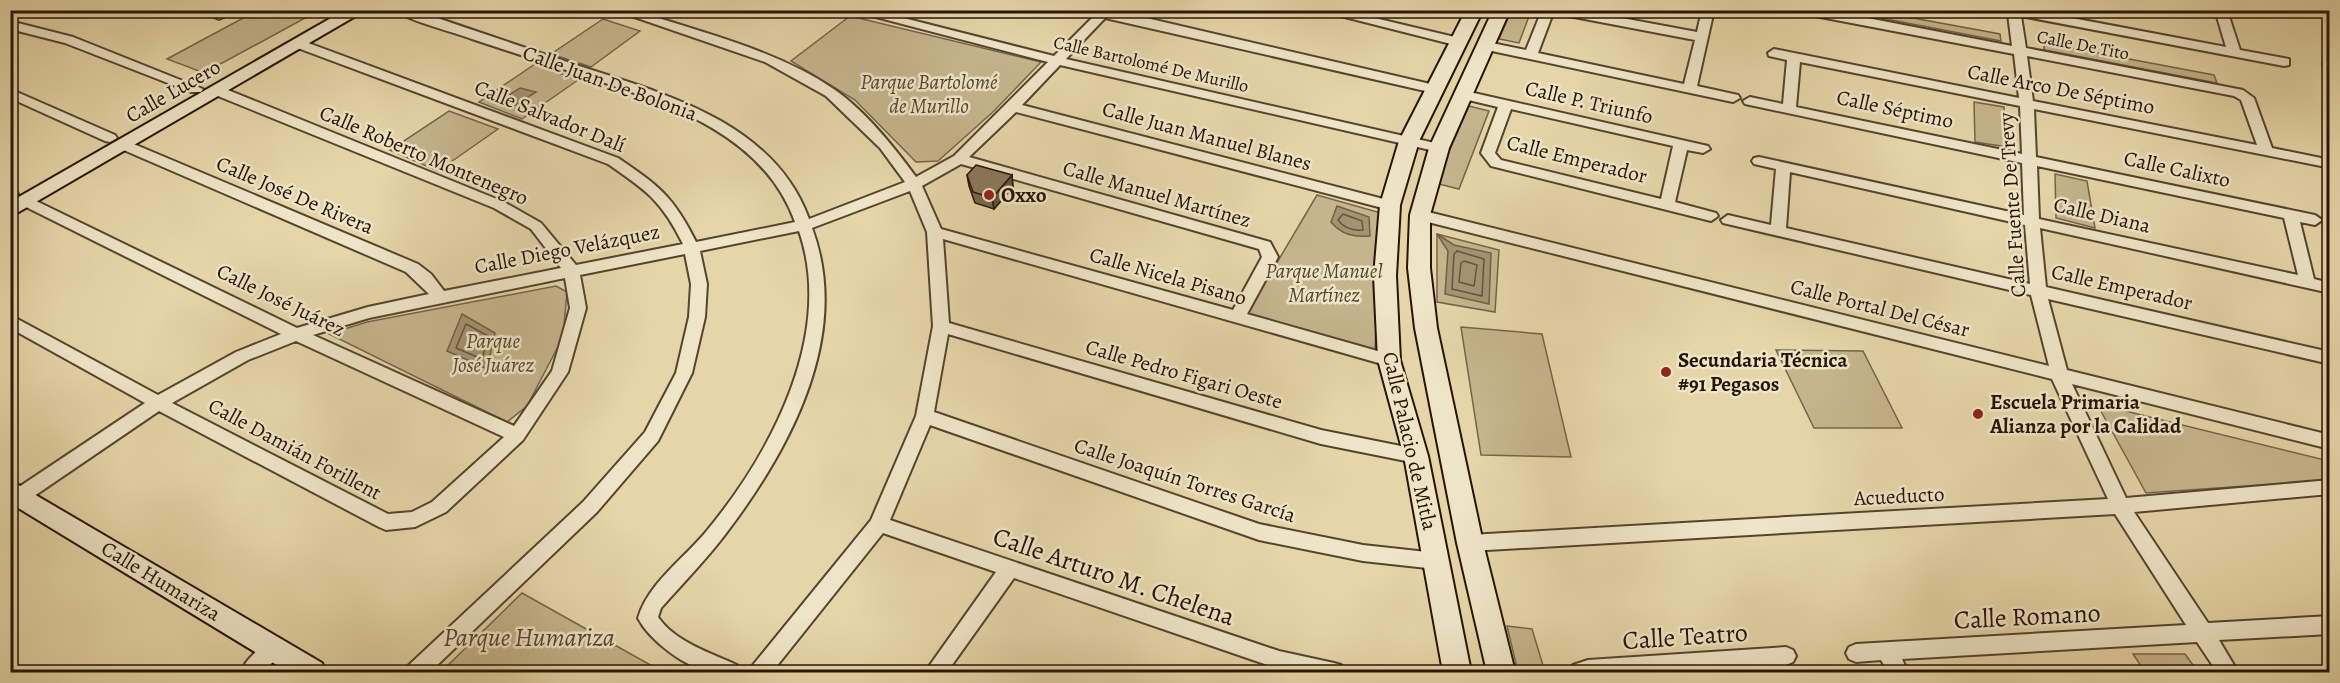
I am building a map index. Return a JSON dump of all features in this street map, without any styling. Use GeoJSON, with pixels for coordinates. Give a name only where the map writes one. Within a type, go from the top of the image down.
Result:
{"type":"FeatureCollection","features":[{"type":"Feature","properties":{"kind":"main road","name":"Calle Lucero"},"geometry":{"type":"LineString","coordinates":[[117,142],[196,89],[336,10]]}},
{"type":"Feature","properties":{"kind":"main road","name":"Calle Lucero"},"geometry":{"type":"LineString","coordinates":[[14,199],[117,142],[218,91],[358,10]]}},
{"type":"Feature","properties":{"kind":"main road","name":"Calle Palacio de Mitla"},"geometry":{"type":"LineString","coordinates":[[1457,672],[1416,456],[1389,360],[1385,276],[1390,206],[1409,141],[1475,10]]}},
{"type":"Feature","properties":{"kind":"main road","name":"Calle Palacio de Mitla"},"geometry":{"type":"LineString","coordinates":[[1501,672],[1470,543],[1426,328],[1419,268],[1420,215],[1439,148],[1502,10]]}},
{"type":"Feature","properties":{"kind":"main road","name":"Calle Humariza"},"geometry":{"type":"LineString","coordinates":[[14,496],[312,672]]}},
{"type":"Feature","properties":{"kind":"street"},"geometry":{"type":"LineString","coordinates":[[202,10],[219,15],[233,10]]}},
{"type":"Feature","properties":{"kind":"street","name":"Calle Juan De Bolonia"},"geometry":{"type":"LineString","coordinates":[[401,10],[612,81],[713,122],[762,158],[788,191],[807,225],[816,269],[816,329],[795,403],[756,475],[728,517],[652,604],[648,618],[652,627],[663,637],[730,672]]}},
{"type":"Feature","properties":{"kind":"street"},"geometry":{"type":"LineString","coordinates":[[621,10],[645,14],[770,59],[831,93],[885,145],[914,184],[935,232],[941,326],[926,416],[879,524],[760,672]]}},
{"type":"Feature","properties":{"kind":"street","name":"Calle Bartolomé De Murillo"},"geometry":{"type":"LineString","coordinates":[[855,10],[1058,61],[1439,148]]}},
{"type":"Feature","properties":{"kind":"street"},"geometry":{"type":"LineString","coordinates":[[1085,10],[1104,12],[1434,90]]}},
{"type":"Feature","properties":{"kind":"street"},"geometry":{"type":"LineString","coordinates":[[1323,10],[1459,42]]}},
{"type":"Feature","properties":{"kind":"street"},"geometry":{"type":"LineString","coordinates":[[1690,88],[1708,10]]}},
{"type":"Feature","properties":{"kind":"street"},"geometry":{"type":"LineString","coordinates":[[2221,10],[2234,52]]}},
{"type":"Feature","properties":{"kind":"street"},"geometry":{"type":"LineString","coordinates":[[2328,10],[2330,15]]}},
{"type":"Feature","properties":{"kind":"street"},"geometry":{"type":"LineString","coordinates":[[1531,55],[1550,11],[1701,37]]}},
{"type":"Feature","properties":{"kind":"street"},"geometry":{"type":"LineString","coordinates":[[2011,11],[2284,62]]}},
{"type":"Feature","properties":{"kind":"street","name":"Calle Fuente De Trevy"},"geometry":{"type":"LineString","coordinates":[[2011,11],[2021,52],[2027,104],[2032,221],[2038,290],[2060,376],[2120,506],[2228,672]]}},
{"type":"Feature","properties":{"kind":"street","name":"Calle Diego Velázquez"},"geometry":{"type":"LineString","coordinates":[[14,496],[158,403],[242,356],[296,334],[368,313],[441,297],[807,225],[914,184],[959,159],[1013,108],[1104,12]]}},
{"type":"Feature","properties":{"kind":"street","name":"Calle De Tito"},"geometry":{"type":"LineString","coordinates":[[1815,12],[2238,93],[2247,99],[2266,151]]}},
{"type":"Feature","properties":{"kind":"street"},"geometry":{"type":"LineString","coordinates":[[10,25],[69,40],[196,89]]}},
{"type":"Feature","properties":{"kind":"street","name":"Calle Salvador Dalí"},"geometry":{"type":"LineString","coordinates":[[299,44],[613,161],[651,187],[674,212],[692,248],[699,285],[697,317],[684,373],[652,436],[590,507],[416,672]]}},
{"type":"Feature","properties":{"kind":"street"},"geometry":{"type":"LineString","coordinates":[[1487,46],[1733,98]]}},
{"type":"Feature","properties":{"kind":"street","name":"Calle Arco De Séptimo"},"geometry":{"type":"LineString","coordinates":[[1774,53],[2321,162]]}},
{"type":"Feature","properties":{"kind":"street"},"geometry":{"type":"LineString","coordinates":[[1789,108],[1794,57]]}},
{"type":"Feature","properties":{"kind":"street","name":"Calle Roberto Montenegro"},"geometry":{"type":"LineString","coordinates":[[218,91],[499,205],[536,226],[572,271],[578,308],[571,340],[560,372],[517,435],[439,507],[415,519]]}},
{"type":"Feature","properties":{"kind":"street","name":"Calle José De Rivera"},"geometry":{"type":"LineString","coordinates":[[10,93],[117,142],[412,268],[425,278],[441,297]]}},
{"type":"Feature","properties":{"kind":"street","name":"Calle P. Triunfo"},"geometry":{"type":"LineString","coordinates":[[1465,95],[1703,149]]}},
{"type":"Feature","properties":{"kind":"street","name":"Calle Séptimo"},"geometry":{"type":"LineString","coordinates":[[1750,100],[2030,159]]}},
{"type":"Feature","properties":{"kind":"street","name":"Calle Emperador"},"geometry":{"type":"LineString","coordinates":[[1506,104],[1488,153],[1496,163],[1711,216]]}},
{"type":"Feature","properties":{"kind":"street","name":"Calle Juan Manuel Blanes"},"geometry":{"type":"LineString","coordinates":[[1013,108],[1390,206]]}},
{"type":"Feature","properties":{"kind":"street"},"geometry":{"type":"LineString","coordinates":[[1667,205],[1681,144]]}},
{"type":"Feature","properties":{"kind":"street","name":"Calle Manuel Martínez"},"geometry":{"type":"LineString","coordinates":[[959,159],[1264,246],[1270,257],[1237,318]]}},
{"type":"Feature","properties":{"kind":"street","name":"Calle Calixto"},"geometry":{"type":"LineString","coordinates":[[2030,159],[2315,220]]}},
{"type":"Feature","properties":{"kind":"street","name":"Calle Diana"},"geometry":{"type":"LineString","coordinates":[[1759,161],[2330,288]]}},
{"type":"Feature","properties":{"kind":"street"},"geometry":{"type":"LineString","coordinates":[[1778,231],[1783,166]]}},
{"type":"Feature","properties":{"kind":"street","name":"Calle José Juárez"},"geometry":{"type":"LineString","coordinates":[[14,199],[296,334],[517,435]]}},
{"type":"Feature","properties":{"kind":"street","name":"Calle Portal Del César"},"geometry":{"type":"LineString","coordinates":[[1420,215],[2330,442]]}},
{"type":"Feature","properties":{"kind":"street"},"geometry":{"type":"LineString","coordinates":[[2291,215],[2307,282]]}},
{"type":"Feature","properties":{"kind":"street","name":"Calle Emperador"},"geometry":{"type":"LineString","coordinates":[[1728,220],[2330,358]]}},
{"type":"Feature","properties":{"kind":"street","name":"Calle Nicela Pisano"},"geometry":{"type":"LineString","coordinates":[[935,232],[1389,360]]}},
{"type":"Feature","properties":{"kind":"street","name":"Calle Damián Forillent"},"geometry":{"type":"LineString","coordinates":[[10,321],[158,403],[386,522],[415,519]]}},
{"type":"Feature","properties":{"kind":"street","name":"Calle Pedro Figari Oeste"},"geometry":{"type":"LineString","coordinates":[[941,326],[1299,431],[1416,456]]}},
{"type":"Feature","properties":{"kind":"street","name":"Calle Joaquín Torres García"},"geometry":{"type":"LineString","coordinates":[[926,416],[1259,532],[1363,553],[1436,561]]}},
{"type":"Feature","properties":{"kind":"street","name":"Acueducto"},"geometry":{"type":"LineString","coordinates":[[1470,543],[2120,506],[2330,487]]}},
{"type":"Feature","properties":{"kind":"street","name":"Calle Arturo M. Chelena"},"geometry":{"type":"LineString","coordinates":[[879,524],[1279,660],[1334,672]]}},
{"type":"Feature","properties":{"kind":"street"},"geometry":{"type":"LineString","coordinates":[[935,672],[1009,569]]}},
{"type":"Feature","properties":{"kind":"street","name":"Calle Romano"},"geometry":{"type":"LineString","coordinates":[[1856,653],[2330,625]]}},
{"type":"Feature","properties":{"kind":"street"},"geometry":{"type":"LineString","coordinates":[[250,672],[274,649]]}},
{"type":"Feature","properties":{"kind":"street"},"geometry":{"type":"LineString","coordinates":[[1887,651],[1898,672]]}},
{"type":"Feature","properties":{"kind":"street","name":"Calle Teatro"},"geometry":{"type":"LineString","coordinates":[[1584,671],[1742,666],[1786,656]]}},
{"type":"Feature","properties":{"kind":"green space"},"geometry":{"type":"Polygon","coordinates":[[[258,10],[318,11],[204,73],[167,59],[258,10]]]}},
{"type":"Feature","properties":{"kind":"green space"},"geometry":{"type":"Polygon","coordinates":[[[1511,11],[1531,11],[1519,43],[1499,39],[1511,11]]]}},
{"type":"Feature","properties":{"kind":"green space"},"geometry":{"type":"Polygon","coordinates":[[[1844,11],[1875,11],[2000,34],[2001,41],[1844,11]]]}},
{"type":"Feature","properties":{"kind":"green space","name":"Parque Bartolomé de Murillo"},"geometry":{"type":"Polygon","coordinates":[[[850,16],[1041,62],[994,111],[938,161],[916,162],[855,100],[791,61],[850,16]]]}},
{"type":"Feature","properties":{"kind":"green space"},"geometry":{"type":"Polygon","coordinates":[[[603,19],[640,31],[591,67],[551,54],[603,19]]]}},
{"type":"Feature","properties":{"kind":"green space"},"geometry":{"type":"Polygon","coordinates":[[[2044,43],[2214,75],[2217,83],[2044,50],[2044,43]]]}},
{"type":"Feature","properties":{"kind":"green space"},"geometry":{"type":"Polygon","coordinates":[[[535,64],[578,80],[522,119],[479,102],[535,64]]]}},
{"type":"Feature","properties":{"kind":"green space"},"geometry":{"type":"Polygon","coordinates":[[[1974,102],[2004,107],[2008,147],[1975,142],[1974,102]]]}},
{"type":"Feature","properties":{"kind":"green space"},"geometry":{"type":"Polygon","coordinates":[[[1469,106],[1489,111],[1459,189],[1435,183],[1469,106]]]}},
{"type":"Feature","properties":{"kind":"green space"},"geometry":{"type":"Polygon","coordinates":[[[449,111],[498,129],[438,171],[390,150],[449,111]]]}},
{"type":"Feature","properties":{"kind":"green space"},"geometry":{"type":"Polygon","coordinates":[[[2055,174],[2087,181],[2095,228],[2056,218],[2055,174]]]}},
{"type":"Feature","properties":{"kind":"green space","name":"Parque Manuel Martínez"},"geometry":{"type":"Polygon","coordinates":[[[1317,195],[1381,213],[1375,351],[1246,315],[1317,195]]]}},
{"type":"Feature","properties":{"kind":"green space"},"geometry":{"type":"Polygon","coordinates":[[[1437,234],[1499,250],[1495,312],[1437,302],[1437,234]]]}},
{"type":"Feature","properties":{"kind":"green space","name":"Parque José Juárez"},"geometry":{"type":"Polygon","coordinates":[[[556,286],[567,292],[563,337],[527,406],[507,422],[329,334],[367,322],[556,286]]]}},
{"type":"Feature","properties":{"kind":"green space"},"geometry":{"type":"Polygon","coordinates":[[[1461,327],[1542,334],[1571,457],[1481,455],[1461,327]]]}},
{"type":"Feature","properties":{"kind":"green space"},"geometry":{"type":"Polygon","coordinates":[[[1776,350],[1863,351],[1902,428],[1814,428],[1776,350]]]}},
{"type":"Feature","properties":{"kind":"green space"},"geometry":{"type":"Polygon","coordinates":[[[2097,404],[2329,461],[2329,480],[2146,493],[2097,404]]]}},
{"type":"Feature","properties":{"kind":"green space","name":"Parque Humariza"},"geometry":{"type":"Polygon","coordinates":[[[522,593],[663,672],[441,672],[522,593]]]}},
{"type":"Feature","properties":{"kind":"green space"},"geometry":{"type":"Polygon","coordinates":[[[1507,626],[1532,629],[1545,672],[1518,672],[1507,626]]]}},
{"type":"Feature","properties":{"kind":"green space"},"geometry":{"type":"Polygon","coordinates":[[[2133,654],[2185,654],[2198,672],[2145,672],[2133,654]]]}},
{"type":"Feature","properties":{"kind":"water"},"geometry":{"type":"Polygon","coordinates":[[[520,88],[536,92],[514,106],[498,102],[520,88]]]}},
{"type":"Feature","properties":{"kind":"water"},"geometry":{"type":"Polygon","coordinates":[[[1337,206],[1369,217],[1370,236],[1358,236],[1339,230],[1331,222],[1337,206]]]}},
{"type":"Feature","properties":{"kind":"water"},"geometry":{"type":"Polygon","coordinates":[[[1437,234],[1454,245],[1491,253],[1489,304],[1445,294],[1448,251],[1437,234]]]}},
{"type":"Feature","properties":{"kind":"water"},"geometry":{"type":"Polygon","coordinates":[[[462,314],[495,333],[487,369],[447,351],[462,314]]]}},
{"type":"Feature","properties":{"kind":"building"},"geometry":{"type":"Polygon","coordinates":[[[976,165],[1012,175],[992,198],[973,192],[967,175],[976,165]]]}},
{"type":"Feature","properties":{"kind":"place","name":"Oxxo"},"geometry":{"type":"Point","coordinates":[989,195]}},
{"type":"Feature","properties":{"kind":"place","name":"Secundaria Técnica #91 Pegasos"},"geometry":{"type":"Point","coordinates":[1666,372]}},
{"type":"Feature","properties":{"kind":"place","name":"Escuela Primaria Alianza por la Calidad"},"geometry":{"type":"Point","coordinates":[1978,414]}}]}
